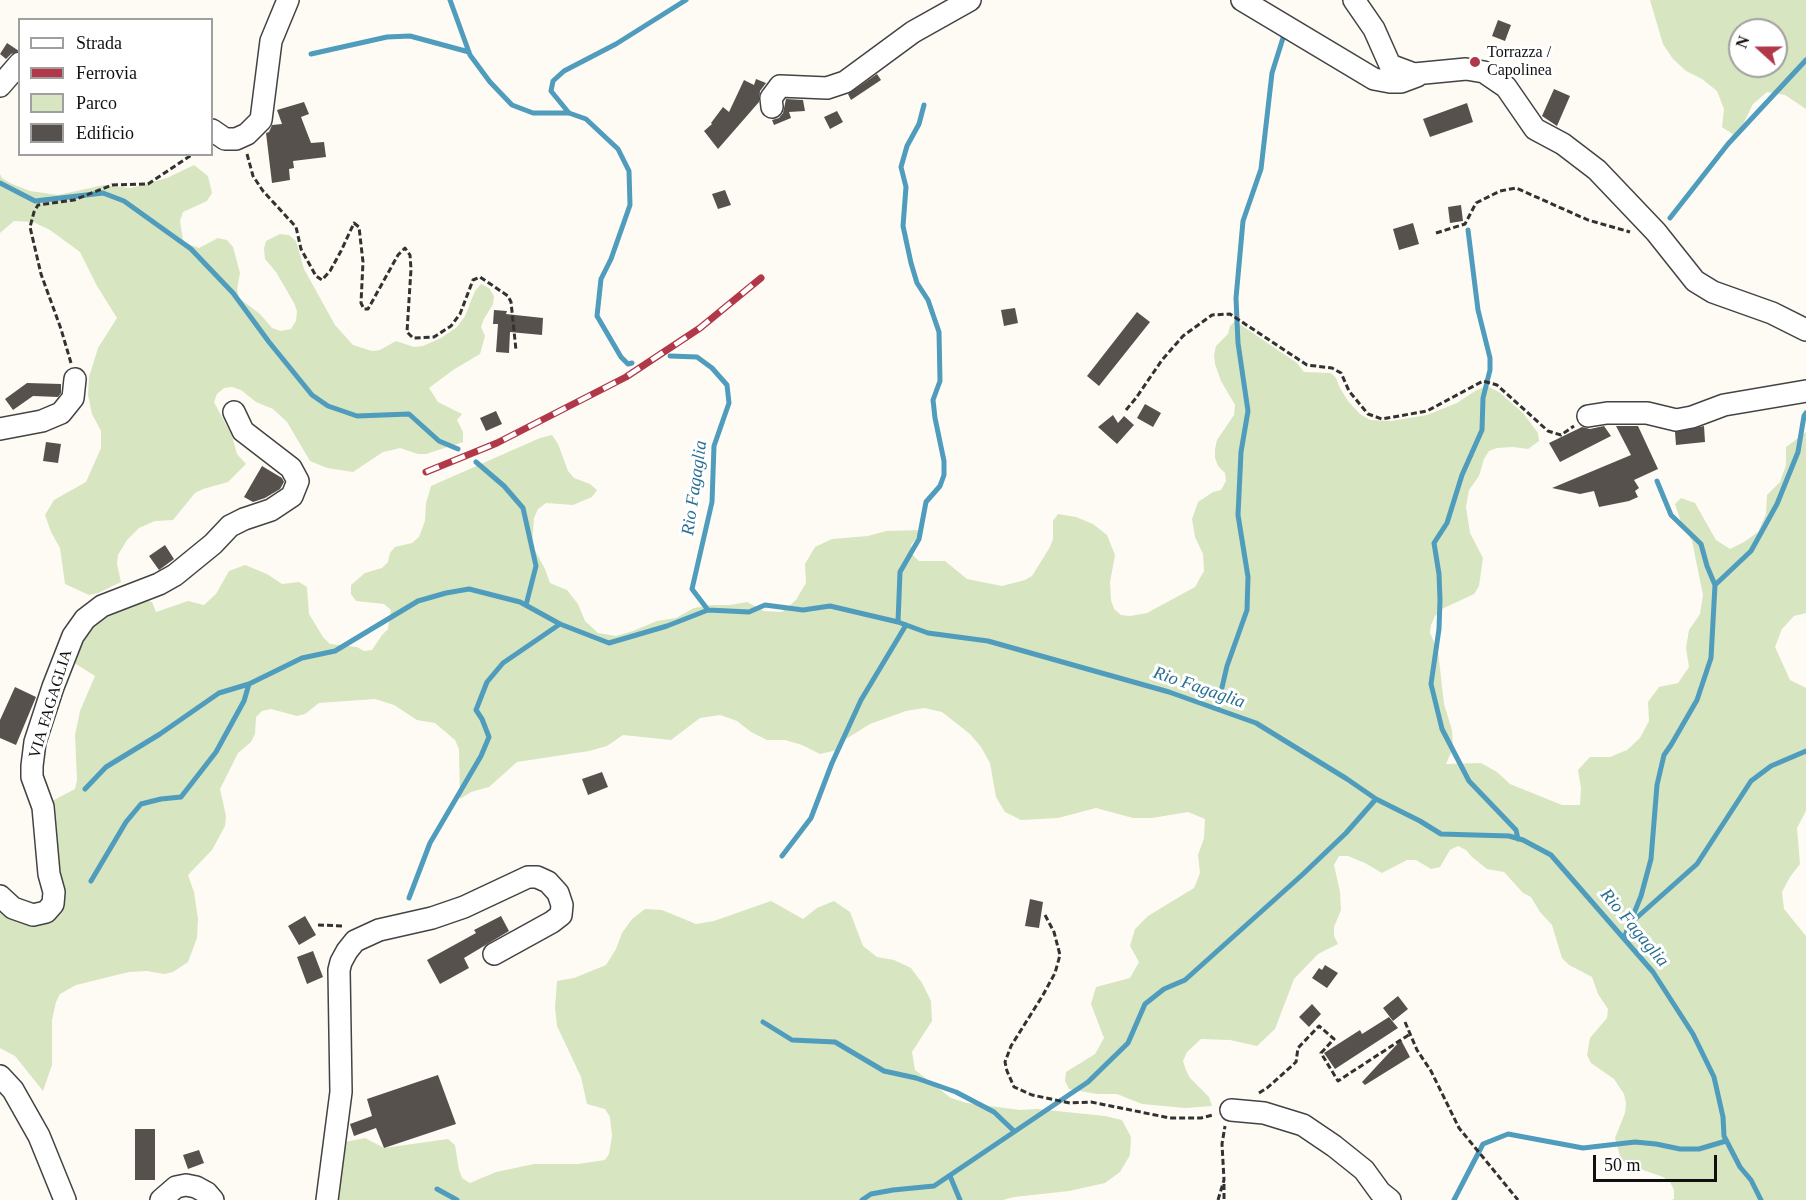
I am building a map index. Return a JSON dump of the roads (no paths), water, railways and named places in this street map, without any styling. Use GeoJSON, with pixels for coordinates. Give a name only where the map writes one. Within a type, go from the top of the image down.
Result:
{"type":"FeatureCollection","features":[{"type":"Feature","properties":{"kind":"street"},"geometry":{"type":"LineString","coordinates":[[213,131],[220,137],[229,140],[236,139],[246,134],[261,120],[272,41],[288,0]]}},
{"type":"Feature","properties":{"kind":"street"},"geometry":{"type":"LineString","coordinates":[[772,106],[771,98],[780,86],[827,88],[845,82],[913,32],[970,0]]}},
{"type":"Feature","properties":{"kind":"street"},"geometry":{"type":"LineString","coordinates":[[1242,0],[1374,79],[1401,82],[1426,73]]}},
{"type":"Feature","properties":{"kind":"street"},"geometry":{"type":"LineString","coordinates":[[1354,0],[1374,29],[1390,65],[1414,74],[1466,69],[1485,72],[1506,87],[1535,129],[1563,144],[1597,170],[1656,232],[1695,281],[1713,292],[1772,313],[1806,330]]}},
{"type":"Feature","properties":{"kind":"street"},"geometry":{"type":"LineString","coordinates":[[0,86],[18,65]]}},
{"type":"Feature","properties":{"kind":"street"},"geometry":{"type":"LineString","coordinates":[[0,429],[42,421],[61,413],[73,398],[75,379]]}},
{"type":"Feature","properties":{"kind":"street"},"geometry":{"type":"LineString","coordinates":[[1588,416],[1607,413],[1647,413],[1676,420],[1692,417],[1724,405],[1806,391]]}},
{"type":"Feature","properties":{"kind":"street","name":"VIA FAGAGLIA"},"geometry":{"type":"LineString","coordinates":[[0,896],[13,908],[33,915],[46,912],[52,904],[54,892],[49,874],[43,807],[33,777],[32,766],[35,742],[73,636],[85,620],[102,606],[159,584],[175,575],[213,544],[230,526],[271,510],[292,496],[298,481],[291,468],[243,431],[234,412]]}},
{"type":"Feature","properties":{"kind":"street"},"geometry":{"type":"LineString","coordinates":[[327,1200],[341,1092],[339,970],[347,951],[355,941],[380,930],[432,918],[464,907],[528,877],[537,877],[548,882],[558,893],[562,905],[561,915],[494,954]]}},
{"type":"Feature","properties":{"kind":"street"},"geometry":{"type":"LineString","coordinates":[[0,1076],[13,1090],[39,1136],[65,1200]]}},
{"type":"Feature","properties":{"kind":"street"},"geometry":{"type":"LineString","coordinates":[[1231,1110],[1264,1113],[1303,1125],[1364,1170],[1380,1192],[1390,1200]]}},
{"type":"Feature","properties":{"kind":"street"},"geometry":{"type":"LineString","coordinates":[[161,1200],[176,1187],[186,1185],[207,1193],[213,1200]]}},
{"type":"Feature","properties":{"kind":"waterway"},"geometry":{"type":"LineString","coordinates":[[450,0],[470,55],[490,82],[512,105],[533,113],[569,113],[586,119],[618,149],[629,171],[630,205],[611,259],[601,279],[597,316],[621,357],[628,364],[632,363]]}},
{"type":"Feature","properties":{"kind":"waterway"},"geometry":{"type":"LineString","coordinates":[[569,113],[551,91],[553,81],[564,71],[616,44],[686,0]]}},
{"type":"Feature","properties":{"kind":"waterway"},"geometry":{"type":"LineString","coordinates":[[311,54],[387,37],[410,36],[469,52]]}},
{"type":"Feature","properties":{"kind":"waterway"},"geometry":{"type":"LineString","coordinates":[[1217,709],[1227,666],[1247,610],[1248,577],[1238,515],[1241,452],[1248,411],[1238,343],[1236,298],[1243,221],[1261,169],[1272,73],[1283,38]]}},
{"type":"Feature","properties":{"kind":"waterway"},"geometry":{"type":"LineString","coordinates":[[1670,218],[1728,144],[1806,60]]}},
{"type":"Feature","properties":{"kind":"waterway"},"geometry":{"type":"LineString","coordinates":[[898,622],[900,572],[919,539],[926,502],[940,486],[944,475],[944,461],[933,400],[940,381],[939,332],[928,300],[917,283],[903,226],[906,187],[901,167],[907,146],[919,124],[924,105]]}},
{"type":"Feature","properties":{"kind":"waterway"},"geometry":{"type":"LineString","coordinates":[[0,183],[35,201],[103,193],[124,201],[191,249],[233,293],[312,395],[328,406],[357,416],[409,414],[439,441],[458,449]]}},
{"type":"Feature","properties":{"kind":"waterway"},"geometry":{"type":"LineString","coordinates":[[1468,230],[1478,310],[1490,358],[1490,370],[1483,398],[1482,430],[1462,475],[1447,523],[1434,543],[1440,600],[1439,629],[1431,684],[1442,729],[1469,781],[1516,830],[1518,839]]}},
{"type":"Feature","properties":{"kind":"waterway","name":"Rio Fagaglia"},"geometry":{"type":"LineString","coordinates":[[670,356],[697,357],[712,368],[727,385],[729,403],[714,446],[712,502],[692,589],[708,610],[749,612],[765,605],[803,610],[830,606],[898,622],[928,633],[988,641],[1169,692],[1256,723],[1376,799],[1441,834],[1509,836],[1523,840],[1551,855],[1653,972],[1693,1034],[1714,1077],[1723,1117],[1724,1136],[1761,1200]]}},
{"type":"Feature","properties":{"kind":"waterway"},"geometry":{"type":"LineString","coordinates":[[1624,938],[1641,896],[1651,859],[1657,785],[1664,755],[1697,700],[1711,658],[1715,585],[1751,551],[1777,504],[1798,452],[1806,413]]}},
{"type":"Feature","properties":{"kind":"waterway"},"geometry":{"type":"LineString","coordinates":[[476,462],[504,486],[523,508],[536,566],[526,605]]}},
{"type":"Feature","properties":{"kind":"waterway"},"geometry":{"type":"LineString","coordinates":[[1657,481],[1671,515],[1701,544],[1715,585]]}},
{"type":"Feature","properties":{"kind":"waterway"},"geometry":{"type":"LineString","coordinates":[[85,789],[106,767],[160,734],[219,693],[249,684],[302,658],[335,651],[418,601],[469,589],[520,602],[560,624],[609,643],[667,626],[708,610]]}},
{"type":"Feature","properties":{"kind":"waterway"},"geometry":{"type":"LineString","coordinates":[[409,898],[430,843],[481,756],[489,737],[476,710],[487,682],[503,663],[560,624]]}},
{"type":"Feature","properties":{"kind":"waterway"},"geometry":{"type":"LineString","coordinates":[[782,856],[811,818],[832,763],[861,700],[906,625]]}},
{"type":"Feature","properties":{"kind":"waterway"},"geometry":{"type":"LineString","coordinates":[[91,881],[126,822],[141,804],[181,797],[216,752],[244,701],[249,684]]}},
{"type":"Feature","properties":{"kind":"waterway"},"geometry":{"type":"LineString","coordinates":[[1633,921],[1697,864],[1751,781],[1771,766],[1806,751]]}},
{"type":"Feature","properties":{"kind":"waterway"},"geometry":{"type":"LineString","coordinates":[[862,1200],[871,1194],[934,1186],[1088,1082],[1128,1043],[1145,1004],[1164,989],[1185,980],[1302,875],[1346,833],[1376,799]]}},
{"type":"Feature","properties":{"kind":"waterway"},"geometry":{"type":"LineString","coordinates":[[763,1022],[792,1040],[835,1042],[884,1071],[916,1078],[956,1092],[994,1112],[1014,1131]]}},
{"type":"Feature","properties":{"kind":"waterway"},"geometry":{"type":"LineString","coordinates":[[1454,1200],[1483,1144],[1508,1134],[1583,1148],[1635,1142],[1680,1149],[1699,1149],[1726,1141]]}},
{"type":"Feature","properties":{"kind":"waterway"},"geometry":{"type":"LineString","coordinates":[[950,1176],[960,1200]]}},
{"type":"Feature","properties":{"kind":"waterway"},"geometry":{"type":"LineString","coordinates":[[437,1189],[457,1200]]}},
{"type":"Feature","properties":{"kind":"railway"},"geometry":{"type":"LineString","coordinates":[[426,472],[497,443],[626,377],[700,328],[761,278]]}},
{"type":"Feature","properties":{"kind":"place","name":"Torrazza / Capolinea"},"geometry":{"type":"Point","coordinates":[1475,62]}}]}
